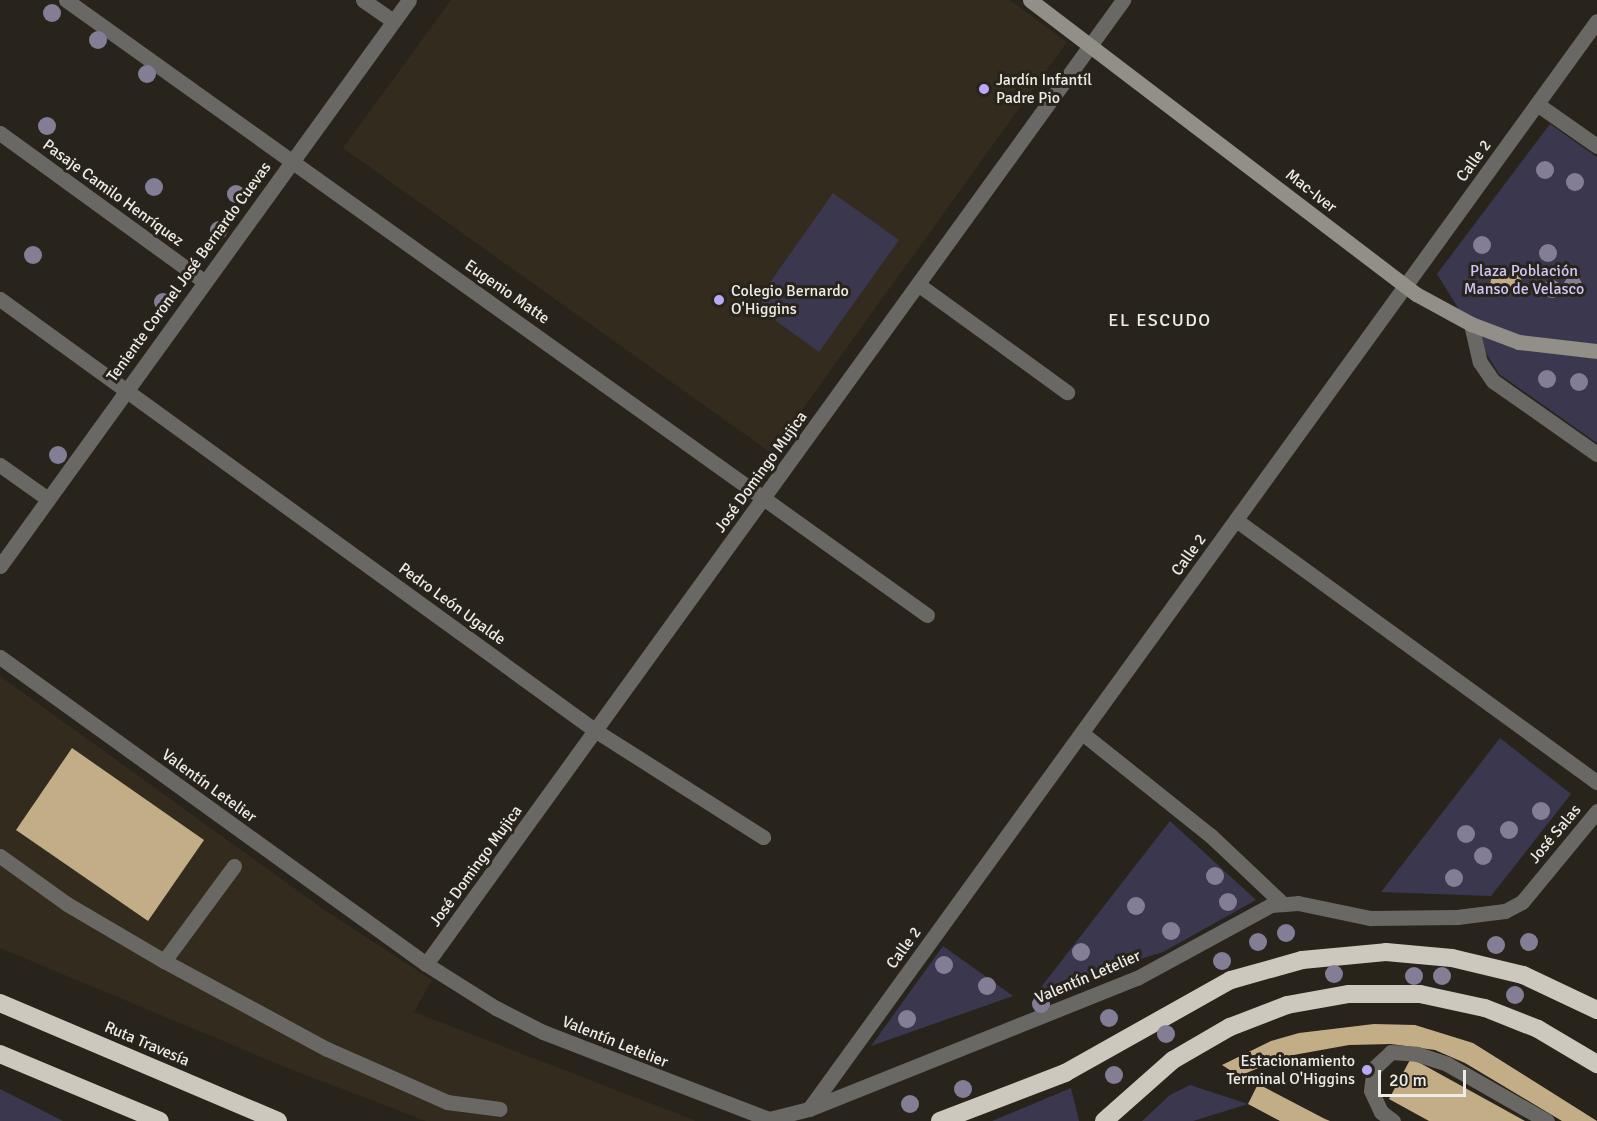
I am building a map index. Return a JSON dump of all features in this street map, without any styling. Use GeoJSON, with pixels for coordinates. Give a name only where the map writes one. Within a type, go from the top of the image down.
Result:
{"type":"FeatureCollection","features":[{"type":"Feature","properties":{"kind":"highway"},"geometry":{"type":"LineString","coordinates":[[940,1121],[1065,1073],[1231,980],[1302,960],[1386,952],[1452,958],[1523,975],[1597,1011]]}},
{"type":"Feature","properties":{"kind":"highway"},"geometry":{"type":"LineString","coordinates":[[1104,1121],[1173,1060],[1230,1026],[1287,1005],[1349,994],[1420,994],[1485,1008],[1538,1029],[1597,1064]]}},
{"type":"Feature","properties":{"kind":"highway","name":"Ruta Travesía"},"geometry":{"type":"LineString","coordinates":[[0,1003],[278,1121]]}},
{"type":"Feature","properties":{"kind":"highway"},"geometry":{"type":"LineString","coordinates":[[0,1054],[160,1121]]}},
{"type":"Feature","properties":{"kind":"highway"},"geometry":{"type":"LineString","coordinates":[[130,1109],[144,1121]]}},
{"type":"Feature","properties":{"kind":"street","name":"Eugenio Matte"},"geometry":{"type":"LineString","coordinates":[[66,0],[927,615]]}},
{"type":"Feature","properties":{"kind":"street"},"geometry":{"type":"LineString","coordinates":[[363,0],[393,21]]}},
{"type":"Feature","properties":{"kind":"street","name":"Teniente Coronel José Bernardo Cuevas"},"geometry":{"type":"LineString","coordinates":[[0,567],[409,0]]}},
{"type":"Feature","properties":{"kind":"street","name":"Mac-Iver"},"geometry":{"type":"LineString","coordinates":[[1030,0],[1092,45],[1405,287],[1472,324],[1519,342],[1597,351]]}},
{"type":"Feature","properties":{"kind":"street","name":"José Domingo Mujica"},"geometry":{"type":"LineString","coordinates":[[426,964],[765,499],[1123,0]]}},
{"type":"Feature","properties":{"kind":"street","name":"Calle 2"},"geometry":{"type":"LineString","coordinates":[[810,1109],[1597,21]]}},
{"type":"Feature","properties":{"kind":"street"},"geometry":{"type":"LineString","coordinates":[[1537,104],[1597,146]]}},
{"type":"Feature","properties":{"kind":"street","name":"Pasaje Camilo Henríquez"},"geometry":{"type":"LineString","coordinates":[[0,133],[205,282]]}},
{"type":"Feature","properties":{"kind":"street"},"geometry":{"type":"LineString","coordinates":[[919,285],[1067,392]]}},
{"type":"Feature","properties":{"kind":"street","name":"Pedro León Ugalde"},"geometry":{"type":"LineString","coordinates":[[0,299],[596,731],[763,837]]}},
{"type":"Feature","properties":{"kind":"street"},"geometry":{"type":"LineString","coordinates":[[1472,324],[1480,362],[1492,381],[1597,454]]}},
{"type":"Feature","properties":{"kind":"street"},"geometry":{"type":"LineString","coordinates":[[0,465],[48,499]]}},
{"type":"Feature","properties":{"kind":"street"},"geometry":{"type":"LineString","coordinates":[[1236,520],[1597,782]]}},
{"type":"Feature","properties":{"kind":"street","name":"Valentín Letelier"},"geometry":{"type":"LineString","coordinates":[[0,657],[426,964],[543,1032],[746,1113],[769,1119],[810,1109],[1137,978],[1260,910],[1282,903]]}},
{"type":"Feature","properties":{"kind":"street"},"geometry":{"type":"LineString","coordinates":[[1082,733],[1210,835],[1282,903]]}},
{"type":"Feature","properties":{"kind":"street","name":"José Salas"},"geometry":{"type":"LineString","coordinates":[[1282,903],[1371,918],[1485,915],[1521,903],[1597,811]]}},
{"type":"Feature","properties":{"kind":"street"},"geometry":{"type":"LineString","coordinates":[[0,856],[67,904],[164,961],[327,1049],[447,1102],[500,1109]]}},
{"type":"Feature","properties":{"kind":"street"},"geometry":{"type":"LineString","coordinates":[[164,961],[234,866]]}},
{"type":"Feature","properties":{"kind":"street"},"geometry":{"type":"LineString","coordinates":[[1393,1121],[1381,1112],[1371,1091],[1374,1068],[1391,1052],[1417,1054],[1446,1064],[1547,1121]]}},
{"type":"Feature","properties":{"kind":"shaded area","name":"Colegio Bernardo O'Higgins"},"geometry":{"type":"Polygon","coordinates":[[[451,0],[1010,0],[1067,42],[771,453],[343,148],[451,0]]]}},
{"type":"Feature","properties":{"kind":"shaded area"},"geometry":{"type":"Polygon","coordinates":[[[0,676],[323,909],[432,980],[414,1012],[696,1121],[426,1121],[290,1069],[0,948],[0,676]]]}},
{"type":"Feature","properties":{"kind":"green space","name":"Plaza Población Manso de Velasco"},"geometry":{"type":"Polygon","coordinates":[[[1550,124],[1597,157],[1597,443],[1499,374],[1437,274],[1550,124]]]}},
{"type":"Feature","properties":{"kind":"green space"},"geometry":{"type":"Polygon","coordinates":[[[833,193],[899,240],[819,352],[754,305],[833,193]]]}},
{"type":"Feature","properties":{"kind":"green space"},"geometry":{"type":"Polygon","coordinates":[[[1500,738],[1571,794],[1491,896],[1381,892],[1500,738]]]}},
{"type":"Feature","properties":{"kind":"green space"},"geometry":{"type":"Polygon","coordinates":[[[1170,821],[1256,900],[1163,952],[1038,991],[1170,821]]]}},
{"type":"Feature","properties":{"kind":"green space"},"geometry":{"type":"Polygon","coordinates":[[[943,946],[1013,996],[871,1046],[943,946]]]}},
{"type":"Feature","properties":{"kind":"green space"},"geometry":{"type":"Polygon","coordinates":[[[1190,1085],[1248,1104],[1193,1121],[1142,1121],[1170,1095],[1190,1085]]]}},
{"type":"Feature","properties":{"kind":"green space"},"geometry":{"type":"Polygon","coordinates":[[[1071,1088],[1079,1121],[992,1121],[1071,1088]]]}},
{"type":"Feature","properties":{"kind":"green space"},"geometry":{"type":"Polygon","coordinates":[[[0,1089],[63,1121],[0,1121],[0,1089]]]}},
{"type":"Feature","properties":{"kind":"building"},"geometry":{"type":"Polygon","coordinates":[[[1493,271],[1522,276],[1518,295],[1489,289],[1493,271]]]}},
{"type":"Feature","properties":{"kind":"building"},"geometry":{"type":"Polygon","coordinates":[[[72,748],[204,840],[148,921],[16,830],[72,748]]]}},
{"type":"Feature","properties":{"kind":"building"},"geometry":{"type":"Polygon","coordinates":[[[1374,1024],[1415,1025],[1473,1043],[1597,1121],[1562,1121],[1465,1063],[1435,1050],[1391,1044],[1349,1045],[1288,1056],[1239,1076],[1222,1065],[1271,1041],[1299,1033],[1374,1024]]]}},
{"type":"Feature","properties":{"kind":"building"},"geometry":{"type":"Polygon","coordinates":[[[1411,1058],[1525,1121],[1429,1121],[1389,1099],[1411,1058]]]}},
{"type":"Feature","properties":{"kind":"building"},"geometry":{"type":"Polygon","coordinates":[[[1258,1084],[1330,1121],[1280,1121],[1248,1104],[1258,1084]]]}},
{"type":"Feature","properties":{"kind":"place","name":"Jardín Infantíl Padre Pio"},"geometry":{"type":"Point","coordinates":[984,89]}},
{"type":"Feature","properties":{"kind":"place","name":"Colegio Bernardo O'Higgins"},"geometry":{"type":"Point","coordinates":[719,300]}},
{"type":"Feature","properties":{"kind":"place","name":"Estacionamiento Terminal O'Higgins"},"geometry":{"type":"Point","coordinates":[1367,1070]}},
{"type":"Feature","properties":{"kind":"district","name":"EL ESCUDO"},"geometry":{"type":"Point","coordinates":[1160,320]}}]}
